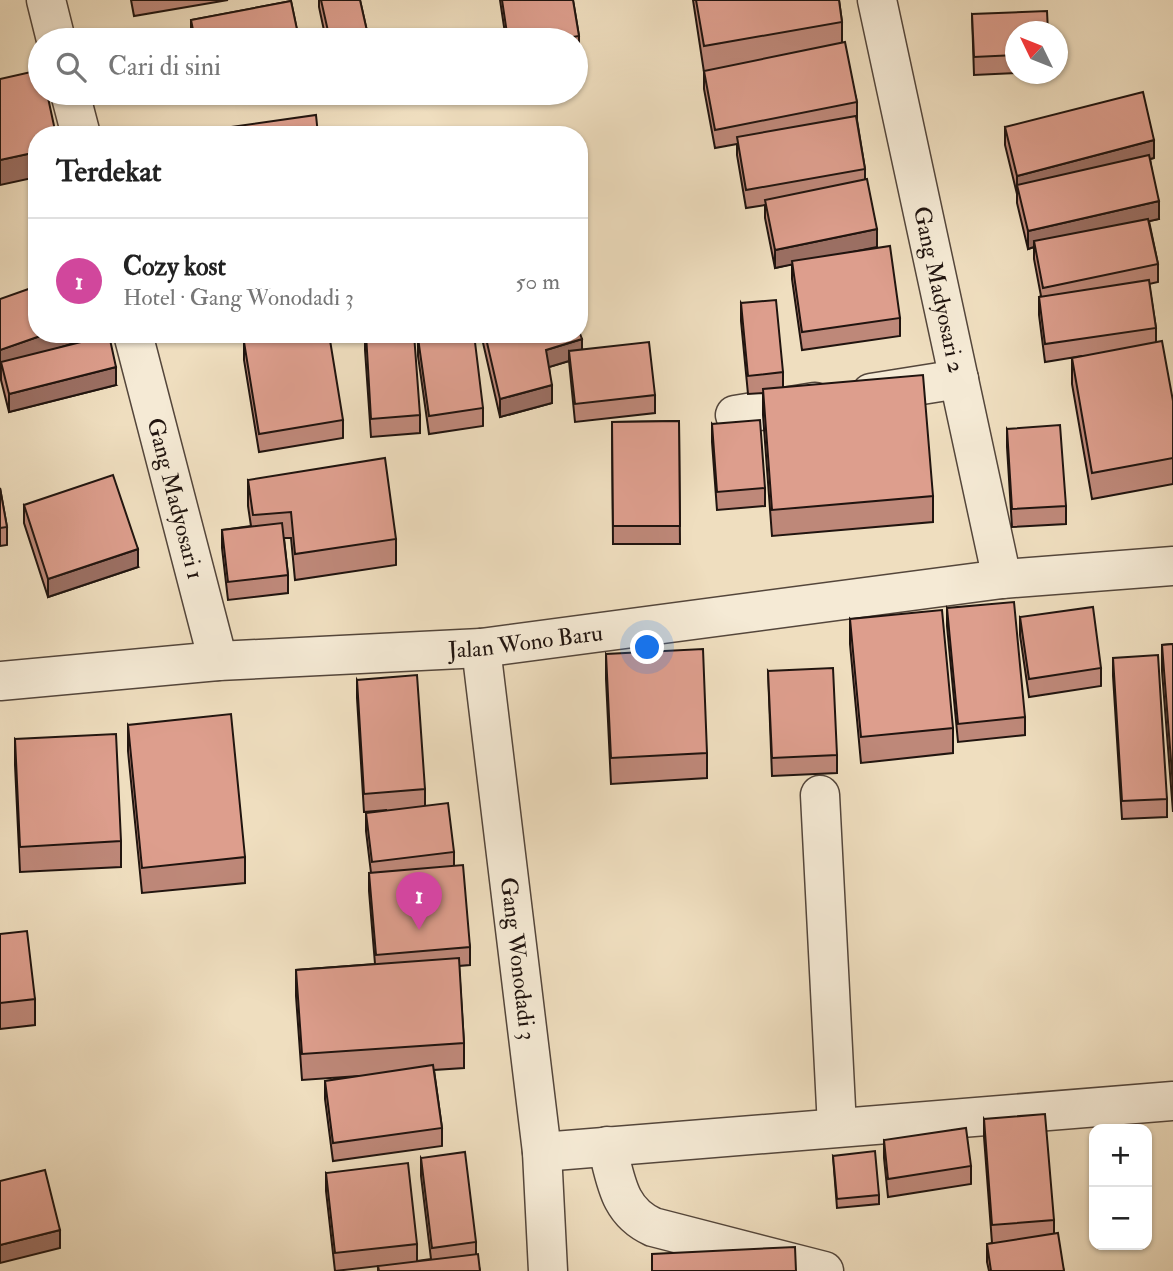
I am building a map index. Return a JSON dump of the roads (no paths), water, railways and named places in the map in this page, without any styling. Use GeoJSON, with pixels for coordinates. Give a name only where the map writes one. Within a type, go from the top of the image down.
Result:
{"type":"FeatureCollection","features":[{"type":"Feature","properties":{"kind":"street"},"geometry":{"type":"LineString","coordinates":[[46,0],[53,28]]}},
{"type":"Feature","properties":{"kind":"street","name":"Gang Madyosari 2"},"geometry":{"type":"LineString","coordinates":[[877,0],[1002,579]]}},
{"type":"Feature","properties":{"kind":"street"},"geometry":{"type":"LineString","coordinates":[[73,105],[79,126]]}},
{"type":"Feature","properties":{"kind":"street","name":"Gang Madyosari 1"},"geometry":{"type":"LineString","coordinates":[[135,343],[218,661]]}},
{"type":"Feature","properties":{"kind":"street"},"geometry":{"type":"LineString","coordinates":[[735,415],[959,379]]}},
{"type":"Feature","properties":{"kind":"street","name":"Jalan Wono Baru"},"geometry":{"type":"LineString","coordinates":[[0,681],[218,661],[481,648],[1002,579],[1173,566]]}},
{"type":"Feature","properties":{"kind":"street","name":"Gang Wonodadi 3"},"geometry":{"type":"LineString","coordinates":[[481,648],[542,1152],[548,1271]]}},
{"type":"Feature","properties":{"kind":"street"},"geometry":{"type":"LineString","coordinates":[[820,796],[837,1127]]}},
{"type":"Feature","properties":{"kind":"street"},"geometry":{"type":"LineString","coordinates":[[542,1152],[1173,1101]]}},
{"type":"Feature","properties":{"kind":"street"},"geometry":{"type":"LineString","coordinates":[[607,1146],[621,1196],[632,1214],[640,1221],[653,1227],[824,1271]]}},
{"type":"Feature","properties":{"kind":"place","name":"Cozy kost"},"geometry":{"type":"Point","coordinates":[419,930]}}]}
